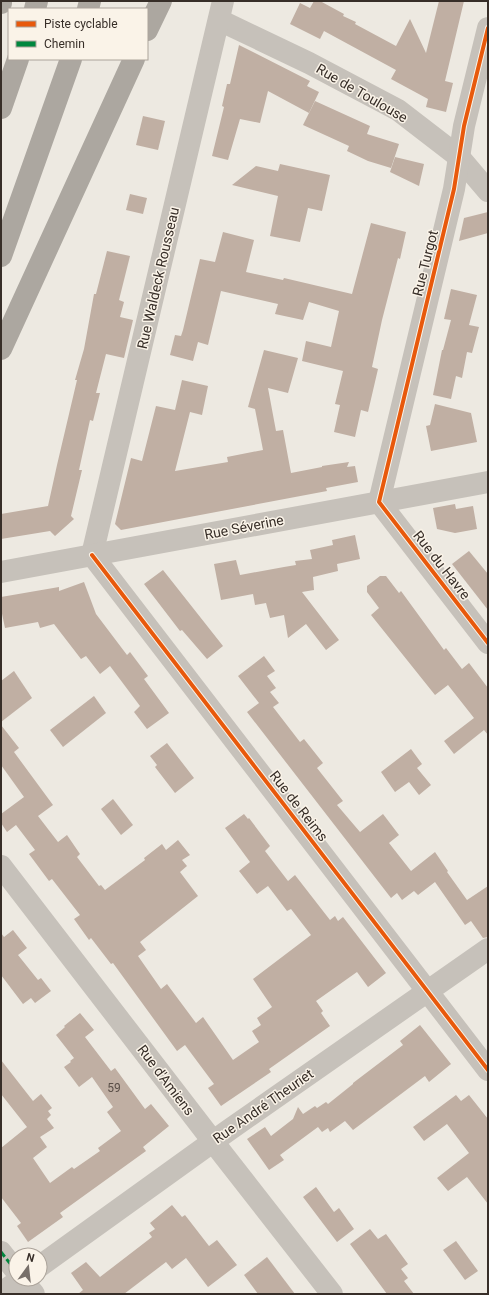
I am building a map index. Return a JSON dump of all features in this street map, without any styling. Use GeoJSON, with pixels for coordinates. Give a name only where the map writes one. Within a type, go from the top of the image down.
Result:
{"type":"FeatureCollection","features":[{"type":"Feature","properties":{"kind":"highway"},"geometry":{"type":"LineString","coordinates":[[148,28],[160,1]]}},
{"type":"Feature","properties":{"kind":"highway"},"geometry":{"type":"LineString","coordinates":[[1,108],[18,60]]}},
{"type":"Feature","properties":{"kind":"highway"},"geometry":{"type":"LineString","coordinates":[[1,256],[71,60]]}},
{"type":"Feature","properties":{"kind":"highway"},"geometry":{"type":"LineString","coordinates":[[1,349],[134,60]]}},
{"type":"Feature","properties":{"kind":"street","name":"Rue de Toulouse"},"geometry":{"type":"LineString","coordinates":[[221,10],[309,63],[398,110],[459,157],[488,191]]}},
{"type":"Feature","properties":{"kind":"street","name":"Rue Waldeck Rousseau"},"geometry":{"type":"LineString","coordinates":[[92,555],[221,10]]}},
{"type":"Feature","properties":{"kind":"street","name":"Rue Turgot"},"geometry":{"type":"LineString","coordinates":[[379,502],[454,189],[464,126],[488,28]]}},
{"type":"Feature","properties":{"kind":"street","name":"Rue Séverine"},"geometry":{"type":"LineString","coordinates":[[1,572],[488,482]]}},
{"type":"Feature","properties":{"kind":"street","name":"Rue du Havre"},"geometry":{"type":"LineString","coordinates":[[379,502],[488,643]]}},
{"type":"Feature","properties":{"kind":"street","name":"Rue de Reims"},"geometry":{"type":"LineString","coordinates":[[92,555],[488,1070]]}},
{"type":"Feature","properties":{"kind":"street","name":"Rue d'Amiens"},"geometry":{"type":"LineString","coordinates":[[1,866],[332,1294]]}},
{"type":"Feature","properties":{"kind":"street","name":"Rue André Theuriet"},"geometry":{"type":"LineString","coordinates":[[48,1260],[213,1141],[488,949]]}},
{"type":"Feature","properties":{"kind":"street"},"geometry":{"type":"LineString","coordinates":[[1,1252],[8,1261]]}},
{"type":"Feature","properties":{"kind":"street"},"geometry":{"type":"LineString","coordinates":[[1,1293],[10,1287]]}},
{"type":"Feature","properties":{"kind":"building"},"geometry":{"type":"Polygon","coordinates":[[[314,1],[320,1],[344,14],[343,16],[356,22],[355,24],[396,46],[410,19],[426,53],[439,1],[464,1],[445,81],[453,83],[446,112],[426,107],[428,99],[391,79],[396,70],[324,31],[320,39],[290,24],[300,3],[310,8],[314,1]]]}},
{"type":"Feature","properties":{"kind":"building"},"geometry":{"type":"Polygon","coordinates":[[[239,45],[310,81],[307,86],[319,92],[309,113],[268,91],[260,123],[240,119],[228,160],[212,156],[224,107],[222,106],[227,84],[230,84],[239,45]]]}},
{"type":"Feature","properties":{"kind":"building"},"geometry":{"type":"Polygon","coordinates":[[[315,101],[370,126],[367,134],[399,144],[391,168],[368,161],[347,151],[349,146],[303,125],[315,101]]]}},
{"type":"Feature","properties":{"kind":"building"},"geometry":{"type":"Polygon","coordinates":[[[143,116],[165,121],[158,150],[136,145],[143,116]]]}},
{"type":"Feature","properties":{"kind":"building"},"geometry":{"type":"Polygon","coordinates":[[[395,157],[424,164],[419,186],[390,172],[395,157]]]}},
{"type":"Feature","properties":{"kind":"building"},"geometry":{"type":"Polygon","coordinates":[[[280,164],[330,175],[322,211],[308,208],[300,242],[270,236],[278,196],[232,185],[256,166],[278,171],[280,164]]]}},
{"type":"Feature","properties":{"kind":"building"},"geometry":{"type":"Polygon","coordinates":[[[130,194],[147,198],[143,214],[126,210],[130,194]]]}},
{"type":"Feature","properties":{"kind":"building"},"geometry":{"type":"Polygon","coordinates":[[[488,212],[488,233],[459,241],[464,218],[488,212]]]}},
{"type":"Feature","properties":{"kind":"building"},"geometry":{"type":"Polygon","coordinates":[[[371,223],[406,232],[400,259],[398,258],[382,320],[372,367],[378,369],[368,412],[361,410],[355,437],[334,432],[340,405],[335,404],[343,371],[302,361],[306,341],[331,347],[339,311],[309,302],[303,320],[275,314],[278,304],[221,291],[208,345],[198,342],[193,361],[170,355],[175,335],[181,336],[183,330],[200,259],[215,262],[223,232],[254,240],[246,272],[283,280],[284,278],[352,294],[371,223]]]}},
{"type":"Feature","properties":{"kind":"building"},"geometry":{"type":"Polygon","coordinates":[[[107,251],[130,256],[119,300],[124,302],[120,317],[133,320],[124,358],[106,354],[96,393],[100,393],[93,421],[90,420],[79,470],[82,470],[71,516],[74,519],[55,536],[50,531],[1,539],[1,514],[48,506],[77,380],[75,380],[84,349],[94,294],[96,294],[107,251]]]}},
{"type":"Feature","properties":{"kind":"building"},"geometry":{"type":"Polygon","coordinates":[[[451,289],[477,295],[469,325],[479,327],[472,353],[467,352],[462,378],[456,376],[451,399],[433,395],[442,350],[451,320],[444,319],[451,289]]]}},
{"type":"Feature","properties":{"kind":"building"},"geometry":{"type":"Polygon","coordinates":[[[264,350],[298,358],[288,393],[268,388],[276,431],[283,430],[291,473],[349,462],[347,467],[355,466],[358,482],[326,488],[327,491],[121,530],[115,524],[131,458],[142,461],[156,406],[175,410],[182,380],[208,386],[202,415],[190,412],[175,471],[228,462],[227,457],[263,450],[255,409],[248,407],[264,350]]]}},
{"type":"Feature","properties":{"kind":"building"},"geometry":{"type":"Polygon","coordinates":[[[435,404],[471,413],[477,442],[431,451],[426,426],[430,425],[435,404]]]}},
{"type":"Feature","properties":{"kind":"building"},"geometry":{"type":"Polygon","coordinates":[[[455,504],[456,509],[473,506],[477,529],[455,533],[437,529],[433,508],[455,504]]]}},
{"type":"Feature","properties":{"kind":"building"},"geometry":{"type":"Polygon","coordinates":[[[355,535],[360,559],[337,564],[338,571],[313,577],[314,590],[302,592],[339,640],[326,650],[306,624],[288,638],[284,615],[270,618],[266,603],[255,605],[253,594],[221,600],[214,564],[236,560],[240,575],[296,565],[295,561],[312,559],[310,550],[333,545],[332,540],[355,535]]]}},
{"type":"Feature","properties":{"kind":"building"},"geometry":{"type":"Polygon","coordinates":[[[469,551],[488,574],[488,610],[452,564],[469,551]]]}},
{"type":"Feature","properties":{"kind":"building"},"geometry":{"type":"Polygon","coordinates":[[[163,570],[223,646],[207,659],[182,630],[180,631],[144,584],[163,570]]]}},
{"type":"Feature","properties":{"kind":"building"},"geometry":{"type":"Polygon","coordinates":[[[380,576],[386,576],[399,593],[401,591],[444,650],[446,648],[462,669],[469,663],[488,688],[488,735],[484,730],[454,754],[444,741],[474,718],[448,685],[435,695],[371,615],[379,608],[367,592],[367,586],[380,576]]]}},
{"type":"Feature","properties":{"kind":"building"},"geometry":{"type":"Polygon","coordinates":[[[84,582],[96,614],[127,655],[130,652],[148,676],[144,679],[169,713],[147,729],[134,712],[140,706],[110,666],[100,674],[86,656],[81,659],[54,624],[40,628],[38,622],[5,628],[1,609],[1,597],[59,587],[59,591],[84,582]]]}},
{"type":"Feature","properties":{"kind":"building"},"geometry":{"type":"Polygon","coordinates":[[[264,656],[275,671],[267,676],[276,688],[270,692],[279,703],[273,707],[300,742],[304,739],[323,763],[317,768],[343,801],[337,805],[360,832],[383,814],[399,835],[389,843],[411,871],[435,852],[467,900],[488,886],[488,937],[483,938],[471,921],[465,925],[435,882],[418,895],[414,891],[402,900],[397,893],[391,898],[247,712],[259,703],[238,676],[264,656]]]}},
{"type":"Feature","properties":{"kind":"building"},"geometry":{"type":"Polygon","coordinates":[[[14,671],[32,698],[1,722],[1,681],[14,671]]]}},
{"type":"Feature","properties":{"kind":"building"},"geometry":{"type":"Polygon","coordinates":[[[94,696],[106,713],[63,747],[50,730],[94,696]]]}},
{"type":"Feature","properties":{"kind":"building"},"geometry":{"type":"Polygon","coordinates":[[[1,725],[19,748],[14,752],[53,805],[38,816],[58,842],[67,835],[80,854],[77,857],[99,886],[101,885],[105,890],[145,860],[144,858],[162,844],[166,850],[178,840],[190,855],[182,860],[187,866],[180,872],[198,896],[140,942],[146,950],[138,956],[161,989],[167,984],[196,1023],[203,1017],[233,1060],[259,1042],[252,1031],[261,1025],[257,1018],[272,1007],[253,979],[311,935],[291,909],[287,911],[268,886],[257,894],[239,871],[250,862],[225,828],[244,814],[248,819],[249,818],[270,846],[265,851],[288,881],[295,875],[330,920],[335,916],[338,921],[343,917],[386,973],[368,987],[357,972],[316,1001],[323,1011],[321,1013],[330,1026],[269,1069],[271,1072],[221,1106],[208,1088],[214,1084],[185,1045],[177,1051],[113,963],[111,964],[91,938],[89,940],[74,919],[80,915],[52,879],[49,881],[29,854],[35,850],[16,825],[7,832],[1,823],[1,814],[24,797],[1,765],[1,725]]]}},
{"type":"Feature","properties":{"kind":"building"},"geometry":{"type":"Polygon","coordinates":[[[167,743],[194,778],[175,793],[155,767],[157,765],[150,756],[167,743]]]}},
{"type":"Feature","properties":{"kind":"building"},"geometry":{"type":"Polygon","coordinates":[[[411,749],[422,764],[417,768],[431,785],[419,795],[409,782],[395,792],[381,772],[411,749]]]}},
{"type":"Feature","properties":{"kind":"building"},"geometry":{"type":"Polygon","coordinates":[[[113,799],[133,825],[121,835],[101,809],[113,799]]]}},
{"type":"Feature","properties":{"kind":"building"},"geometry":{"type":"Polygon","coordinates":[[[13,930],[27,948],[18,955],[38,980],[41,978],[51,991],[35,1003],[31,998],[23,1004],[1,975],[1,933],[4,937],[13,930]]]}},
{"type":"Feature","properties":{"kind":"building"},"geometry":{"type":"Polygon","coordinates":[[[80,1013],[94,1030],[85,1037],[111,1071],[115,1068],[145,1109],[151,1104],[169,1126],[143,1147],[146,1151],[60,1213],[63,1217],[28,1242],[17,1226],[21,1223],[1,1197],[1,1148],[27,1127],[1,1094],[1,1060],[33,1101],[41,1094],[52,1108],[48,1111],[51,1115],[47,1119],[54,1128],[40,1137],[47,1147],[33,1158],[50,1183],[72,1167],[74,1169],[100,1151],[98,1148],[121,1131],[107,1112],[113,1107],[92,1077],[79,1087],[64,1067],[74,1058],[56,1035],[65,1027],[64,1026],[80,1013]]]}},
{"type":"Feature","properties":{"kind":"building"},"geometry":{"type":"Polygon","coordinates":[[[420,1025],[451,1064],[429,1082],[425,1076],[353,1130],[345,1121],[330,1132],[328,1128],[322,1132],[318,1127],[280,1155],[284,1160],[269,1170],[247,1139],[265,1127],[271,1136],[293,1119],[298,1107],[303,1114],[315,1106],[317,1108],[326,1102],[328,1104],[403,1045],[400,1041],[420,1025]]]}},
{"type":"Feature","properties":{"kind":"building"},"geometry":{"type":"Polygon","coordinates":[[[456,1095],[461,1101],[469,1095],[488,1119],[488,1204],[467,1177],[448,1191],[437,1178],[469,1153],[447,1124],[424,1141],[413,1127],[456,1095]]]}},
{"type":"Feature","properties":{"kind":"building"},"geometry":{"type":"Polygon","coordinates":[[[316,1187],[334,1212],[339,1208],[354,1229],[337,1242],[303,1197],[316,1187]]]}},
{"type":"Feature","properties":{"kind":"building"},"geometry":{"type":"Polygon","coordinates":[[[172,1205],[182,1217],[185,1215],[209,1246],[217,1240],[237,1265],[208,1287],[186,1258],[172,1269],[166,1262],[124,1294],[78,1294],[83,1290],[71,1273],[86,1262],[100,1277],[152,1237],[149,1233],[155,1229],[150,1223],[172,1205]]]}},
{"type":"Feature","properties":{"kind":"building"},"geometry":{"type":"Polygon","coordinates":[[[370,1229],[378,1239],[386,1234],[408,1264],[401,1269],[408,1278],[404,1281],[414,1294],[387,1294],[350,1244],[370,1229]]]}},
{"type":"Feature","properties":{"kind":"building"},"geometry":{"type":"Polygon","coordinates":[[[456,1241],[478,1271],[465,1280],[443,1250],[456,1241]]]}},
{"type":"Feature","properties":{"kind":"building"},"geometry":{"type":"Polygon","coordinates":[[[267,1257],[295,1294],[258,1294],[244,1275],[267,1257]]]}},
{"type":"Feature","properties":{"kind":"marked path"},"geometry":{"type":"LineString","coordinates":[[1,1252],[8,1261]]}},
{"type":"Feature","properties":{"kind":"cycle path"},"geometry":{"type":"LineString","coordinates":[[488,28],[464,126],[454,189],[379,502],[488,643]]}},
{"type":"Feature","properties":{"kind":"cycle path"},"geometry":{"type":"LineString","coordinates":[[92,555],[488,1070]]}}]}
